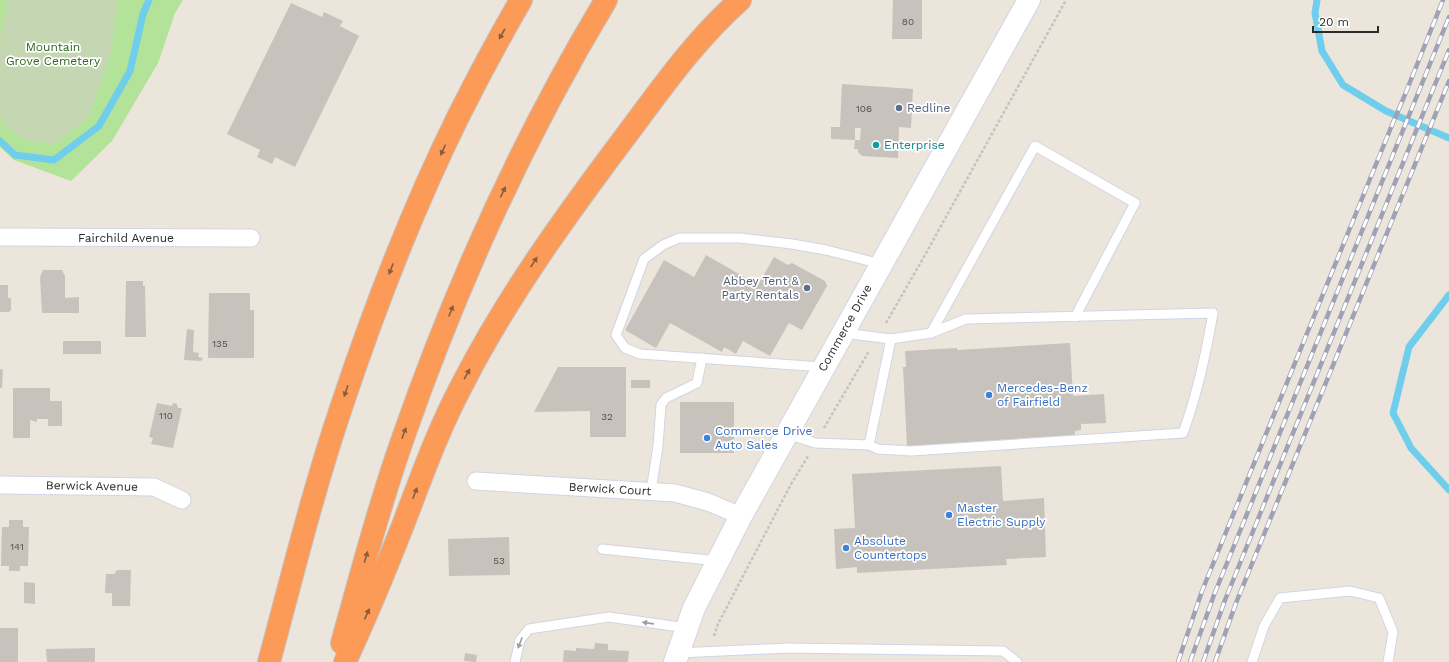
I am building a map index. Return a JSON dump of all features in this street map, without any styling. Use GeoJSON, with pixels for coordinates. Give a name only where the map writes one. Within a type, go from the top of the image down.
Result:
{"type":"FeatureCollection","features":[{"type":"Feature","properties":{"kind":"highway"},"geometry":{"type":"LineString","coordinates":[[269,662],[338,416],[386,283],[422,196],[458,118],[494,48],[521,0]]}},
{"type":"Feature","properties":{"kind":"highway"},"geometry":{"type":"LineString","coordinates":[[337,662],[378,516],[400,447],[427,371],[454,303],[487,226],[520,156],[606,0]]}},
{"type":"Feature","properties":{"kind":"highway"},"geometry":{"type":"LineString","coordinates":[[345,662],[370,607],[431,451],[461,386],[496,321],[536,259],[574,205],[673,73],[696,44],[720,18],[740,0]]}},
{"type":"Feature","properties":{"kind":"main road","name":"Commerce Drive"},"geometry":{"type":"LineString","coordinates":[[677,657],[694,608],[741,516],[1028,0]]}},
{"type":"Feature","properties":{"kind":"street","name":"Fairchild Avenue"},"geometry":{"type":"LineString","coordinates":[[0,237],[251,238]]}},
{"type":"Feature","properties":{"kind":"street","name":"Berwick Court"},"geometry":{"type":"LineString","coordinates":[[476,481],[675,493],[708,502],[741,516]]}},
{"type":"Feature","properties":{"kind":"street","name":"Berwick Avenue"},"geometry":{"type":"LineString","coordinates":[[0,485],[154,487],[182,500]]}},
{"type":"Feature","properties":{"kind":"lane"},"geometry":{"type":"LineString","coordinates":[[931,333],[1035,146],[1135,203],[1075,317]]}},
{"type":"Feature","properties":{"kind":"lane"},"geometry":{"type":"LineString","coordinates":[[824,367],[640,354],[625,348],[616,335],[644,259],[663,245],[679,238],[740,238],[792,244],[826,250],[881,264]]}},
{"type":"Feature","properties":{"kind":"lane"},"geometry":{"type":"LineString","coordinates":[[787,434],[816,443],[869,445],[878,449],[912,451],[1183,433],[1190,414],[1206,350],[1213,314],[966,319],[931,333],[891,339],[843,333]]}},
{"type":"Feature","properties":{"kind":"lane"},"geometry":{"type":"LineString","coordinates":[[869,445],[891,339]]}},
{"type":"Feature","properties":{"kind":"lane"},"geometry":{"type":"LineString","coordinates":[[651,492],[658,446],[661,405],[666,398],[697,383],[699,380],[702,358]]}},
{"type":"Feature","properties":{"kind":"lane"},"geometry":{"type":"LineString","coordinates":[[602,549],[718,561]]}},
{"type":"Feature","properties":{"kind":"lane"},"geometry":{"type":"LineString","coordinates":[[1252,662],[1264,626],[1280,598],[1350,590],[1379,598],[1393,632],[1388,662]]}},
{"type":"Feature","properties":{"kind":"lane"},"geometry":{"type":"LineString","coordinates":[[515,662],[520,640],[529,629],[609,617],[687,628]]}},
{"type":"Feature","properties":{"kind":"lane"},"geometry":{"type":"LineString","coordinates":[[677,657],[787,648],[1003,651],[1017,662]]}},
{"type":"Feature","properties":{"kind":"green space"},"geometry":{"type":"Polygon","coordinates":[[[0,0],[183,0],[175,13],[158,63],[112,141],[71,181],[14,160],[0,147],[0,0]]]}},
{"type":"Feature","properties":{"kind":"green space","name":"Mountain Grove Cemetery"},"geometry":{"type":"Polygon","coordinates":[[[8,0],[119,0],[110,56],[89,117],[55,144],[28,141],[8,128],[0,118],[0,40],[8,0]]]}},
{"type":"Feature","properties":{"kind":"building"},"geometry":{"type":"Polygon","coordinates":[[[893,0],[922,0],[922,39],[892,39],[893,0]]]}},
{"type":"Feature","properties":{"kind":"building"},"geometry":{"type":"Polygon","coordinates":[[[291,3],[322,17],[324,12],[343,21],[340,26],[359,36],[295,167],[275,157],[272,164],[257,157],[260,150],[227,134],[291,3]]]}},
{"type":"Feature","properties":{"kind":"building"},"geometry":{"type":"Polygon","coordinates":[[[842,84],[913,89],[911,128],[899,127],[898,158],[862,156],[858,152],[858,149],[854,149],[855,140],[831,139],[831,127],[840,127],[842,84]],[[855,128],[855,140],[860,140],[861,128],[855,128]]]}},
{"type":"Feature","properties":{"kind":"building"},"geometry":{"type":"Polygon","coordinates":[[[706,255],[758,285],[774,257],[788,265],[792,263],[825,281],[827,286],[802,330],[789,323],[770,356],[743,341],[736,354],[724,347],[722,352],[670,323],[656,348],[625,330],[664,260],[694,277],[706,255]]]}},
{"type":"Feature","properties":{"kind":"building"},"geometry":{"type":"Polygon","coordinates":[[[43,270],[62,270],[65,276],[65,298],[79,297],[79,313],[42,313],[40,277],[43,270]]]}},
{"type":"Feature","properties":{"kind":"building"},"geometry":{"type":"Polygon","coordinates":[[[126,281],[143,281],[143,286],[145,286],[146,337],[125,337],[126,281]]]}},
{"type":"Feature","properties":{"kind":"building"},"geometry":{"type":"Polygon","coordinates":[[[0,285],[8,285],[8,298],[11,298],[11,310],[9,312],[0,312],[0,285]]]}},
{"type":"Feature","properties":{"kind":"building"},"geometry":{"type":"Polygon","coordinates":[[[209,293],[250,293],[250,310],[254,310],[254,358],[208,358],[209,293]]]}},
{"type":"Feature","properties":{"kind":"building"},"geometry":{"type":"Polygon","coordinates":[[[187,329],[194,330],[193,352],[199,353],[198,357],[203,358],[201,361],[184,360],[187,329]]]}},
{"type":"Feature","properties":{"kind":"building"},"geometry":{"type":"Polygon","coordinates":[[[63,341],[101,341],[101,354],[63,354],[63,341]]]}},
{"type":"Feature","properties":{"kind":"building","name":"Mercedes-Benz of Fairfield"},"geometry":{"type":"Polygon","coordinates":[[[1070,343],[1073,396],[1104,394],[1106,423],[1081,424],[1081,430],[1075,431],[1075,435],[907,446],[903,367],[906,367],[905,351],[957,348],[957,350],[1070,343]]]}},
{"type":"Feature","properties":{"kind":"building"},"geometry":{"type":"Polygon","coordinates":[[[558,367],[626,367],[626,437],[590,437],[590,411],[534,412],[558,367]]]}},
{"type":"Feature","properties":{"kind":"building"},"geometry":{"type":"Polygon","coordinates":[[[0,369],[3,370],[2,388],[0,388],[0,369]]]}},
{"type":"Feature","properties":{"kind":"building"},"geometry":{"type":"Polygon","coordinates":[[[631,380],[650,380],[650,388],[631,388],[631,380]]]}},
{"type":"Feature","properties":{"kind":"building"},"geometry":{"type":"Polygon","coordinates":[[[13,388],[50,388],[50,401],[62,401],[62,426],[48,426],[48,419],[37,419],[37,422],[30,420],[30,438],[13,438],[13,388]]]}},
{"type":"Feature","properties":{"kind":"building","name":"Commerce Drive Auto Sales"},"geometry":{"type":"Polygon","coordinates":[[[680,402],[734,402],[734,453],[680,453],[680,402]]]}},
{"type":"Feature","properties":{"kind":"building"},"geometry":{"type":"Polygon","coordinates":[[[157,403],[172,406],[173,403],[177,404],[178,408],[182,408],[173,448],[151,444],[153,438],[149,437],[157,403]]]}},
{"type":"Feature","properties":{"kind":"building","name":"Master Electric Supply"},"geometry":{"type":"Polygon","coordinates":[[[1001,466],[1003,501],[1044,498],[1046,557],[1006,559],[1007,565],[857,573],[857,567],[836,569],[834,529],[855,528],[852,474],[1001,466]]]}},
{"type":"Feature","properties":{"kind":"building"},"geometry":{"type":"Polygon","coordinates":[[[9,520],[23,520],[23,527],[29,527],[28,566],[20,566],[20,571],[9,571],[9,566],[1,566],[2,527],[9,527],[9,520]]]}},
{"type":"Feature","properties":{"kind":"building"},"geometry":{"type":"Polygon","coordinates":[[[509,537],[510,575],[449,576],[448,539],[509,537]]]}},
{"type":"Feature","properties":{"kind":"building"},"geometry":{"type":"Polygon","coordinates":[[[117,570],[131,570],[130,606],[112,606],[112,593],[105,593],[106,574],[114,574],[117,570]]]}},
{"type":"Feature","properties":{"kind":"building"},"geometry":{"type":"Polygon","coordinates":[[[24,582],[35,583],[35,604],[24,603],[24,582]]]}},
{"type":"Feature","properties":{"kind":"building"},"geometry":{"type":"Polygon","coordinates":[[[0,628],[18,628],[18,662],[0,662],[0,628]]]}},
{"type":"Feature","properties":{"kind":"building"},"geometry":{"type":"Polygon","coordinates":[[[595,643],[608,644],[608,650],[629,651],[628,662],[563,662],[564,650],[576,651],[576,648],[594,649],[595,643]]]}},
{"type":"Feature","properties":{"kind":"building"},"geometry":{"type":"Polygon","coordinates":[[[95,648],[95,662],[47,662],[46,649],[95,648]]]}},
{"type":"Feature","properties":{"kind":"building"},"geometry":{"type":"Polygon","coordinates":[[[465,653],[477,655],[476,662],[464,661],[465,653]]]}},
{"type":"Feature","properties":{"kind":"waterway"},"geometry":{"type":"LineString","coordinates":[[0,141],[15,155],[54,160],[99,126],[130,71],[143,14],[149,0]]}},
{"type":"Feature","properties":{"kind":"waterway"},"geometry":{"type":"LineString","coordinates":[[1317,0],[1315,13],[1322,51],[1343,85],[1386,111],[1449,138]]}},
{"type":"Feature","properties":{"kind":"waterway"},"geometry":{"type":"LineString","coordinates":[[1449,295],[1409,347],[1393,413],[1411,448],[1449,490]]}},
{"type":"Feature","properties":{"kind":"railway"},"geometry":{"type":"LineString","coordinates":[[1178,662],[1202,591],[1443,0]]}},
{"type":"Feature","properties":{"kind":"railway"},"geometry":{"type":"LineString","coordinates":[[1190,662],[1214,595],[1449,17]]}},
{"type":"Feature","properties":{"kind":"railway"},"geometry":{"type":"LineString","coordinates":[[1203,662],[1225,600],[1449,50]]}},
{"type":"Feature","properties":{"kind":"railway"},"geometry":{"type":"LineString","coordinates":[[1215,662],[1236,603],[1449,81]]}},
{"type":"Feature","properties":{"kind":"place","name":"Redline"},"geometry":{"type":"Point","coordinates":[899,108]}},
{"type":"Feature","properties":{"kind":"place","name":"Enterprise"},"geometry":{"type":"Point","coordinates":[876,145]}},
{"type":"Feature","properties":{"kind":"place","name":"Abbey Tent & Party Rentals"},"geometry":{"type":"Point","coordinates":[807,288]}},
{"type":"Feature","properties":{"kind":"place","name":"Mercedes-Benz of Fairfield"},"geometry":{"type":"Point","coordinates":[989,395]}},
{"type":"Feature","properties":{"kind":"place","name":"Commerce Drive Auto Sales"},"geometry":{"type":"Point","coordinates":[707,438]}},
{"type":"Feature","properties":{"kind":"place","name":"Master Electric Supply"},"geometry":{"type":"Point","coordinates":[949,515]}},
{"type":"Feature","properties":{"kind":"place","name":"Absolute Countertops"},"geometry":{"type":"Point","coordinates":[846,548]}}]}
